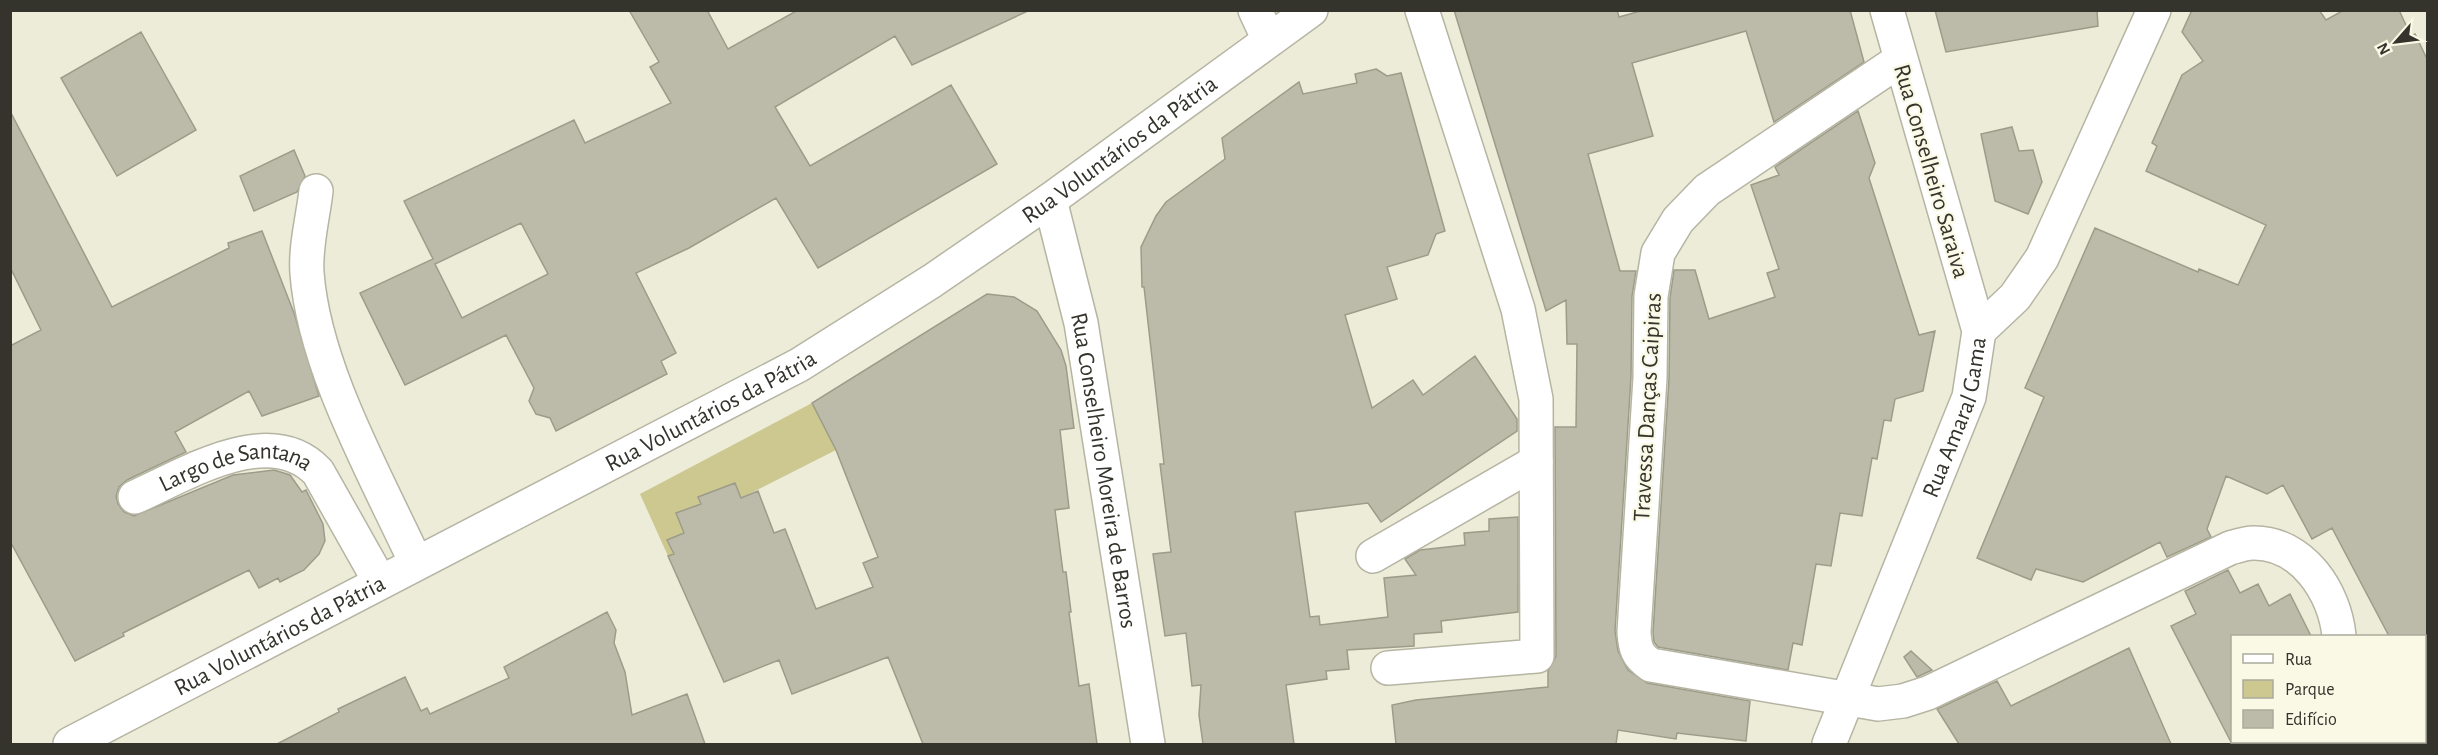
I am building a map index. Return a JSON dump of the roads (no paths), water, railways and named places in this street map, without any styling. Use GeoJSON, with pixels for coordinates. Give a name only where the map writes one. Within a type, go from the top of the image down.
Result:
{"type":"FeatureCollection","features":[{"type":"Feature","properties":{"kind":"street"},"geometry":{"type":"LineString","coordinates":[[1255,10],[1269,40]]}},
{"type":"Feature","properties":{"kind":"street","name":"Rua Voluntários da Pátria"},"geometry":{"type":"LineString","coordinates":[[70,744],[799,365],[932,281],[1050,200],[1311,10]]}},
{"type":"Feature","properties":{"kind":"street"},"geometry":{"type":"LineString","coordinates":[[1388,668],[1537,656],[1536,399],[1518,309],[1422,10]]}},
{"type":"Feature","properties":{"kind":"street","name":"Rua Conselheiro Saraiva"},"geometry":{"type":"LineString","coordinates":[[1887,10],[1979,331]]}},
{"type":"Feature","properties":{"kind":"street","name":"Rua Amaral Gama"},"geometry":{"type":"LineString","coordinates":[[1829,744],[1850,698],[1969,398],[1979,331],[2015,297],[2042,258],[2154,10]]}},
{"type":"Feature","properties":{"kind":"street","name":"Travessa Danças Caipiras"},"geometry":{"type":"LineString","coordinates":[[1900,60],[1707,190],[1678,220],[1658,254],[1651,296],[1650,378],[1635,648],[1641,659],[1651,665],[1878,704],[1903,701],[1928,693],[2230,548],[2253,542],[2280,548],[2304,561],[2325,590],[2339,635]]}},
{"type":"Feature","properties":{"kind":"street"},"geometry":{"type":"LineString","coordinates":[[316,191],[306,270],[311,310],[329,368],[351,423],[416,563]]}},
{"type":"Feature","properties":{"kind":"street","name":"Rua Conselheiro Moreira de Barros"},"geometry":{"type":"LineString","coordinates":[[1050,200],[1081,322],[1148,744]]}},
{"type":"Feature","properties":{"kind":"street","name":"Largo de Santana"},"geometry":{"type":"LineString","coordinates":[[135,497],[239,453],[267,448],[290,452],[308,462],[318,472],[380,582]]}},
{"type":"Feature","properties":{"kind":"street"},"geometry":{"type":"LineString","coordinates":[[1373,556],[1536,462]]}}]}
